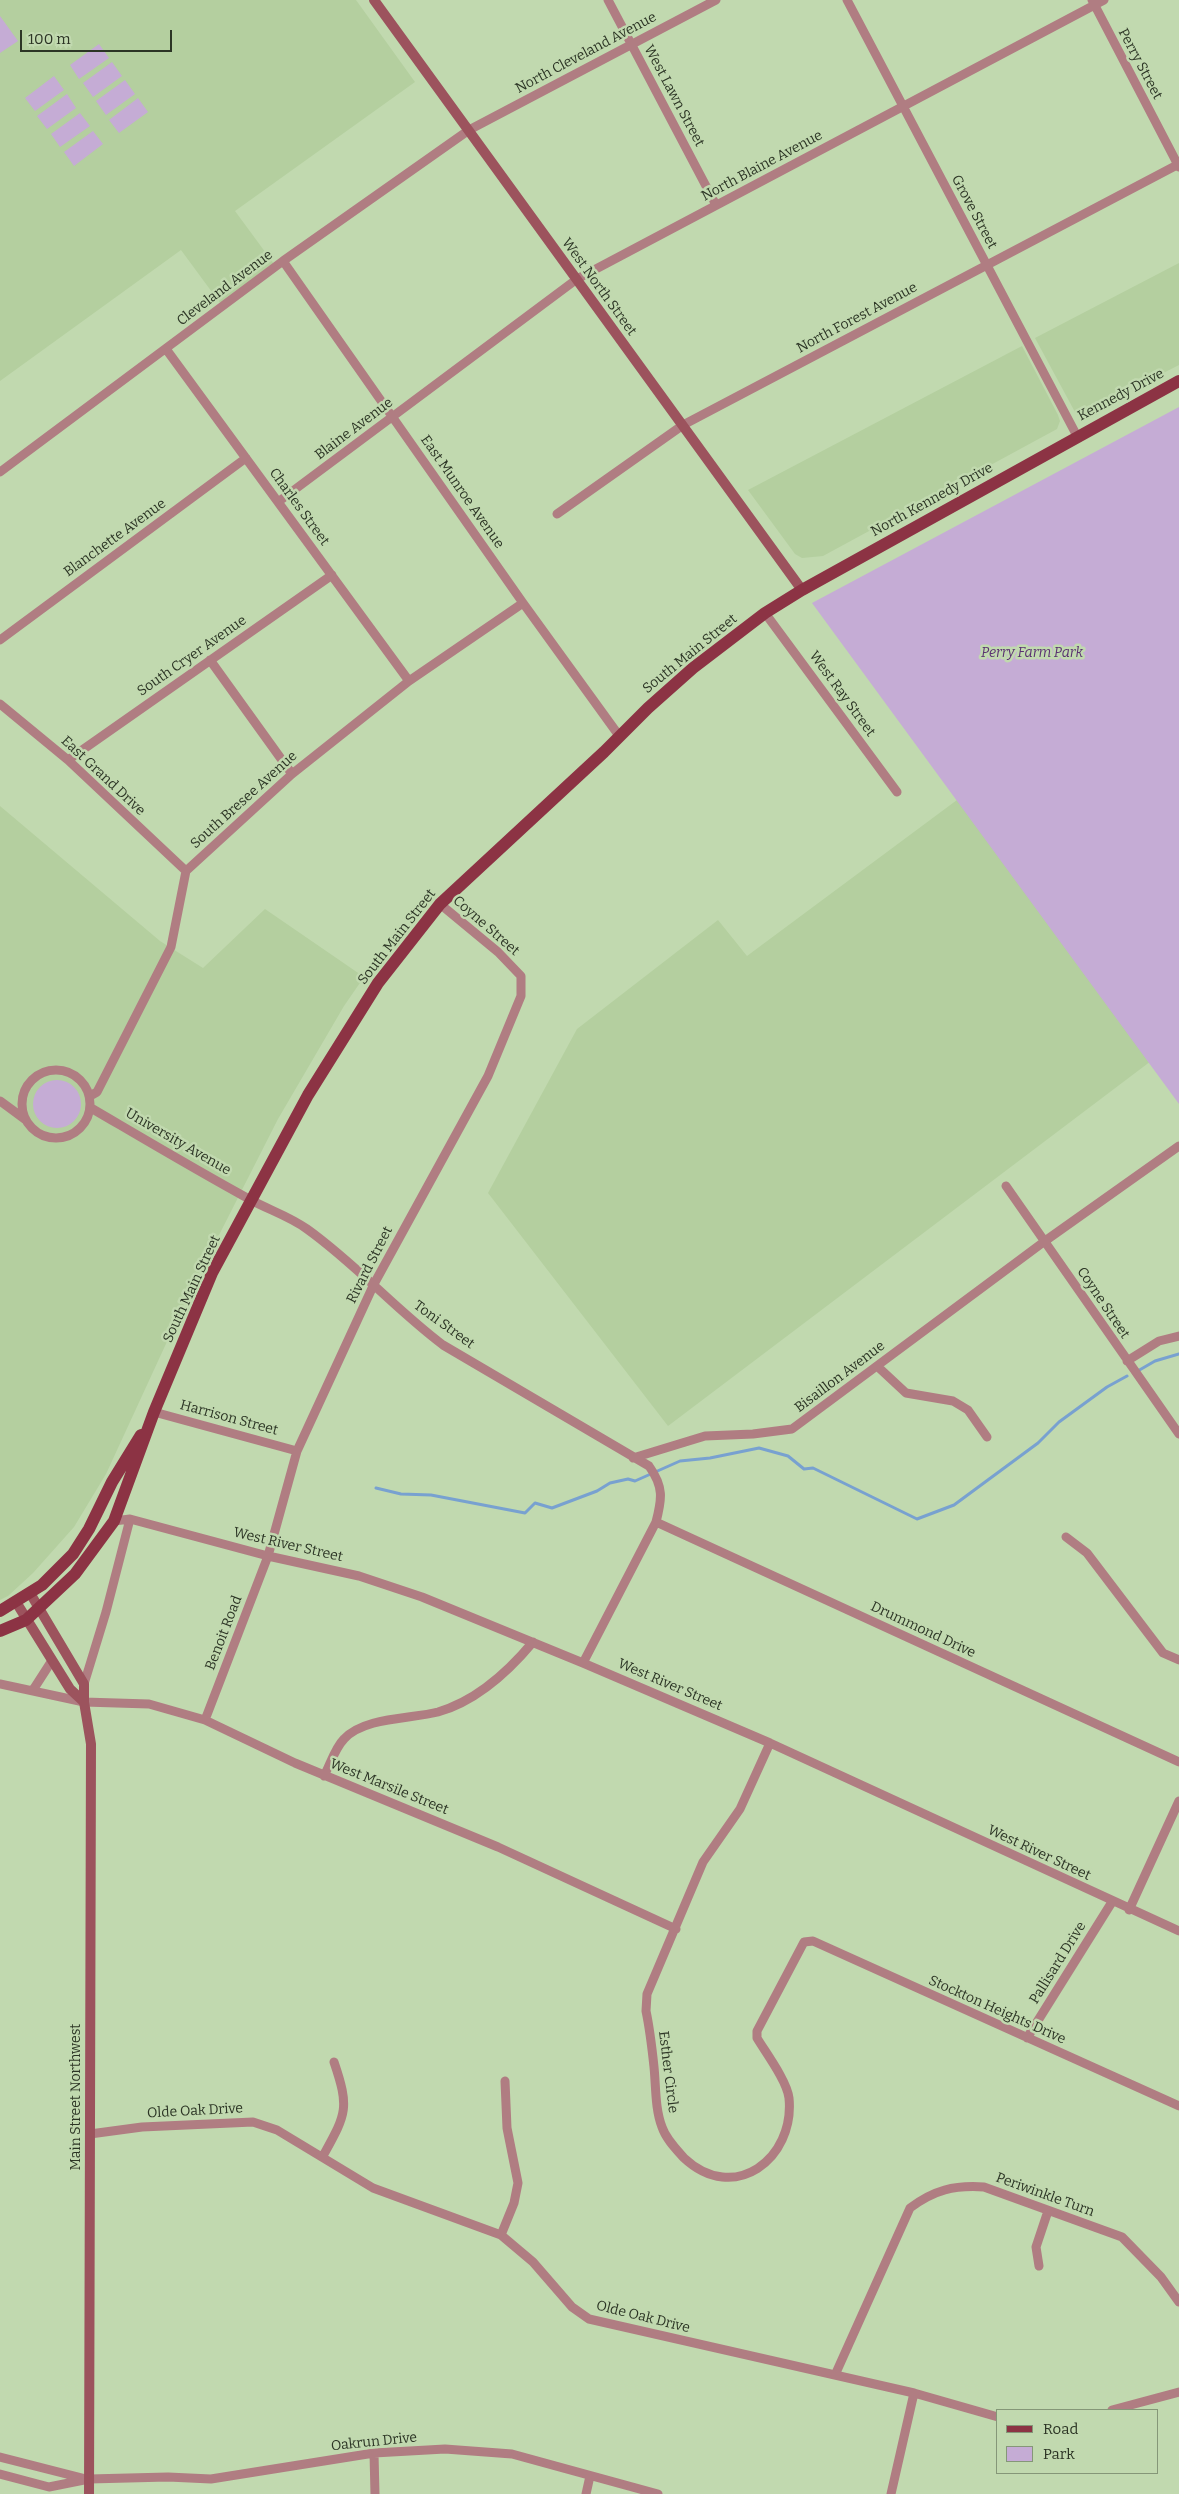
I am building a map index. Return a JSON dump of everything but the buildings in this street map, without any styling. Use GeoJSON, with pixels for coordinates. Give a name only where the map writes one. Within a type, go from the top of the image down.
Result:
{"type":"FeatureCollection","features":[{"type":"Feature","properties":{"kind":"main road","name":"West North Street"},"geometry":{"type":"LineString","coordinates":[[374,0],[802,590]]}},
{"type":"Feature","properties":{"kind":"main road","name":"Kennedy Drive"},"geometry":{"type":"LineString","coordinates":[[1077,436],[1179,381]]}},
{"type":"Feature","properties":{"kind":"main road","name":"North Kennedy Drive"},"geometry":{"type":"LineString","coordinates":[[802,590],[1077,436]]}},
{"type":"Feature","properties":{"kind":"main road","name":"South Main Street"},"geometry":{"type":"LineString","coordinates":[[0,1631],[26,1620],[75,1574],[114,1521],[154,1412],[212,1273],[339,1043],[378,983],[440,904],[694,668],[765,613],[802,590]]}},
{"type":"Feature","properties":{"kind":"main road","name":"South Main Street"},"geometry":{"type":"LineString","coordinates":[[0,1611],[42,1585],[73,1554],[154,1412]]}},
{"type":"Feature","properties":{"kind":"main road"},"geometry":{"type":"LineString","coordinates":[[30,1593],[84,1684]]}},
{"type":"Feature","properties":{"kind":"main road"},"geometry":{"type":"LineString","coordinates":[[16,1602],[51,1662],[70,1689],[84,1702]]}},
{"type":"Feature","properties":{"kind":"main road","name":"Main Street Northwest"},"geometry":{"type":"LineString","coordinates":[[84,1684],[84,1702],[91,1744],[89,2494]]}},
{"type":"Feature","properties":{"kind":"street","name":"West Lawn Street"},"geometry":{"type":"LineString","coordinates":[[608,0],[716,205]]}},
{"type":"Feature","properties":{"kind":"street","name":"North Cleveland Avenue"},"geometry":{"type":"LineString","coordinates":[[469,130],[716,0]]}},
{"type":"Feature","properties":{"kind":"street","name":"Grove Street"},"geometry":{"type":"LineString","coordinates":[[847,0],[1077,436]]}},
{"type":"Feature","properties":{"kind":"street","name":"North Blaine Avenue"},"geometry":{"type":"LineString","coordinates":[[446,378],[577,279],[1093,3],[1104,0]]}},
{"type":"Feature","properties":{"kind":"street","name":"Perry Street"},"geometry":{"type":"LineString","coordinates":[[1093,3],[1179,165]]}},
{"type":"Feature","properties":{"kind":"street","name":"Cleveland Avenue"},"geometry":{"type":"LineString","coordinates":[[0,472],[283,261],[469,130]]}},
{"type":"Feature","properties":{"kind":"street","name":"North Forest Avenue"},"geometry":{"type":"LineString","coordinates":[[557,514],[683,425],[1179,165]]}},
{"type":"Feature","properties":{"kind":"street","name":"East Munroe Avenue"},"geometry":{"type":"LineString","coordinates":[[283,261],[394,416],[523,603],[620,737]]}},
{"type":"Feature","properties":{"kind":"street","name":"Charles Street"},"geometry":{"type":"LineString","coordinates":[[166,349],[409,681]]}},
{"type":"Feature","properties":{"kind":"street","name":"Blaine Avenue"},"geometry":{"type":"LineString","coordinates":[[278,502],[446,378]]}},
{"type":"Feature","properties":{"kind":"street","name":"Blanchette Avenue"},"geometry":{"type":"LineString","coordinates":[[0,640],[246,458]]}},
{"type":"Feature","properties":{"kind":"street","name":"South Cryer Avenue"},"geometry":{"type":"LineString","coordinates":[[68,760],[332,575]]}},
{"type":"Feature","properties":{"kind":"street","name":"South Bresee Avenue"},"geometry":{"type":"LineString","coordinates":[[186,871],[292,774],[409,681],[523,603]]}},
{"type":"Feature","properties":{"kind":"street","name":"West Ray Street"},"geometry":{"type":"LineString","coordinates":[[765,613],[897,792]]}},
{"type":"Feature","properties":{"kind":"street"},"geometry":{"type":"LineString","coordinates":[[210,660],[292,774]]}},
{"type":"Feature","properties":{"kind":"street","name":"East Grand Drive"},"geometry":{"type":"LineString","coordinates":[[0,704],[68,760],[186,871]]}},
{"type":"Feature","properties":{"kind":"street"},"geometry":{"type":"LineString","coordinates":[[90,1096],[97,1092],[171,947],[186,871]]}},
{"type":"Feature","properties":{"kind":"street","name":"Coyne Street"},"geometry":{"type":"LineString","coordinates":[[440,904],[498,952],[520,976],[521,996]]}},
{"type":"Feature","properties":{"kind":"street","name":"Rivard Street"},"geometry":{"type":"LineString","coordinates":[[268,1556],[297,1451],[374,1284],[488,1076],[521,996]]}},
{"type":"Feature","properties":{"kind":"street"},"geometry":{"type":"LineString","coordinates":[[0,1101],[26,1120],[32,1129],[41,1135],[62,1138],[73,1135],[82,1128],[91,1108],[90,1096],[77,1077],[67,1072],[56,1070],[44,1072],[34,1078],[27,1086],[22,1103],[26,1120]]}},
{"type":"Feature","properties":{"kind":"street","name":"University Avenue"},"geometry":{"type":"LineString","coordinates":[[91,1108],[251,1200]]}},
{"type":"Feature","properties":{"kind":"street","name":"Bisaillon Avenue"},"geometry":{"type":"LineString","coordinates":[[633,1458],[705,1436],[753,1434],[792,1429],[1045,1241],[1179,1146]]}},
{"type":"Feature","properties":{"kind":"street","name":"Coyne Street"},"geometry":{"type":"LineString","coordinates":[[1006,1186],[1179,1434]]}},
{"type":"Feature","properties":{"kind":"street","name":"Toni Street"},"geometry":{"type":"LineString","coordinates":[[251,1200],[284,1215],[306,1228],[349,1260],[411,1322],[443,1345],[633,1458]]}},
{"type":"Feature","properties":{"kind":"street"},"geometry":{"type":"LineString","coordinates":[[1127,1361],[1159,1340],[1179,1336]]}},
{"type":"Feature","properties":{"kind":"street"},"geometry":{"type":"LineString","coordinates":[[877,1366],[906,1393],[952,1401],[968,1410],[987,1437]]}},
{"type":"Feature","properties":{"kind":"street","name":"Harrison Street"},"geometry":{"type":"LineString","coordinates":[[154,1412],[297,1451]]}},
{"type":"Feature","properties":{"kind":"street"},"geometry":{"type":"LineString","coordinates":[[583,1663],[656,1522],[662,1499],[657,1477],[645,1463],[633,1458]]}},
{"type":"Feature","properties":{"kind":"street"},"geometry":{"type":"LineString","coordinates":[[84,1684],[106,1612],[130,1519],[122,1501]]}},
{"type":"Feature","properties":{"kind":"street","name":"West River Street"},"geometry":{"type":"LineString","coordinates":[[114,1521],[130,1519],[268,1556],[358,1576],[422,1597],[770,1743],[1129,1910],[1179,1931]]}},
{"type":"Feature","properties":{"kind":"street","name":"Drummond Drive"},"geometry":{"type":"LineString","coordinates":[[656,1522],[1179,1762]]}},
{"type":"Feature","properties":{"kind":"street"},"geometry":{"type":"LineString","coordinates":[[1066,1537],[1086,1553],[1162,1653],[1179,1660]]}},
{"type":"Feature","properties":{"kind":"street","name":"Benoit Road"},"geometry":{"type":"LineString","coordinates":[[205,1720],[268,1556]]}},
{"type":"Feature","properties":{"kind":"street"},"geometry":{"type":"LineString","coordinates":[[324,1776],[344,1738],[369,1724],[439,1712],[468,1698],[514,1665],[533,1642]]}},
{"type":"Feature","properties":{"kind":"street"},"geometry":{"type":"LineString","coordinates":[[33,1690],[51,1662]]}},
{"type":"Feature","properties":{"kind":"street","name":"West Marsile Street"},"geometry":{"type":"LineString","coordinates":[[0,1684],[84,1702],[149,1704],[205,1720],[324,1776],[498,1847],[676,1929]]}},
{"type":"Feature","properties":{"kind":"street"},"geometry":{"type":"LineString","coordinates":[[676,1929],[702,1862],[740,1809],[770,1743]]}},
{"type":"Feature","properties":{"kind":"street"},"geometry":{"type":"LineString","coordinates":[[1129,1910],[1179,1801]]}},
{"type":"Feature","properties":{"kind":"street","name":"Pallisard Drive"},"geometry":{"type":"LineString","coordinates":[[1027,2038],[1112,1902]]}},
{"type":"Feature","properties":{"kind":"street","name":"Esther Circle"},"geometry":{"type":"LineString","coordinates":[[676,1929],[647,1994],[646,2011],[652,2043],[657,2102],[662,2128],[676,2149],[691,2164],[708,2175],[730,2178],[749,2173],[766,2162],[780,2146],[788,2123],[789,2096],[757,2038],[757,2031],[804,1942]]}},
{"type":"Feature","properties":{"kind":"street","name":"Stockton Heights Drive"},"geometry":{"type":"LineString","coordinates":[[804,1942],[813,1941],[1179,2106]]}},
{"type":"Feature","properties":{"kind":"street"},"geometry":{"type":"LineString","coordinates":[[323,2156],[344,2118],[344,2098],[334,2062]]}},
{"type":"Feature","properties":{"kind":"street"},"geometry":{"type":"LineString","coordinates":[[501,2235],[514,2203],[518,2183],[507,2128],[505,2081]]}},
{"type":"Feature","properties":{"kind":"street","name":"Olde Oak Drive"},"geometry":{"type":"LineString","coordinates":[[90,2134],[142,2127],[253,2122],[277,2130],[323,2156],[373,2188],[501,2235],[533,2262],[572,2307],[588,2319],[914,2393],[996,2415]]}},
{"type":"Feature","properties":{"kind":"street","name":"Periwinkle Turn"},"geometry":{"type":"LineString","coordinates":[[835,2376],[910,2208],[924,2198],[959,2186],[984,2187],[1122,2237],[1161,2276],[1179,2302]]}},
{"type":"Feature","properties":{"kind":"street"},"geometry":{"type":"LineString","coordinates":[[1039,2266],[1036,2247],[1048,2211]]}},
{"type":"Feature","properties":{"kind":"street"},"geometry":{"type":"LineString","coordinates":[[1116,2409],[1179,2392]]}},
{"type":"Feature","properties":{"kind":"street"},"geometry":{"type":"LineString","coordinates":[[891,2494],[914,2393]]}},
{"type":"Feature","properties":{"kind":"street","name":"Oakrun Drive"},"geometry":{"type":"LineString","coordinates":[[89,2479],[211,2478],[374,2453],[445,2449],[512,2454],[658,2494]]}},
{"type":"Feature","properties":{"kind":"street"},"geometry":{"type":"LineString","coordinates":[[374,2453],[375,2494]]}},
{"type":"Feature","properties":{"kind":"street"},"geometry":{"type":"LineString","coordinates":[[0,2457],[89,2479]]}},
{"type":"Feature","properties":{"kind":"street"},"geometry":{"type":"LineString","coordinates":[[0,2474],[49,2486],[89,2479]]}},
{"type":"Feature","properties":{"kind":"street"},"geometry":{"type":"LineString","coordinates":[[586,2494],[590,2476]]}},
{"type":"Feature","properties":{"kind":"shaded area"},"geometry":{"type":"Polygon","coordinates":[[[0,0],[356,0],[415,82],[235,211],[274,264],[220,303],[181,250],[0,381],[0,0]]]}},
{"type":"Feature","properties":{"kind":"shaded area"},"geometry":{"type":"Polygon","coordinates":[[[1179,263],[1179,365],[1089,411],[1075,412],[1035,338],[1179,263]]]}},
{"type":"Feature","properties":{"kind":"shaded area"},"geometry":{"type":"Polygon","coordinates":[[[1022,346],[1058,415],[1060,421],[1057,429],[823,556],[802,558],[795,554],[748,490],[1022,346]]]}},
{"type":"Feature","properties":{"kind":"shaded area"},"geometry":{"type":"Polygon","coordinates":[[[961,797],[1151,1061],[668,1426],[488,1193],[577,1029],[718,920],[747,956],[961,797]]]}},
{"type":"Feature","properties":{"kind":"shaded area"},"geometry":{"type":"Polygon","coordinates":[[[0,806],[160,941],[203,968],[265,909],[364,977],[344,1006],[278,1119],[188,1296],[106,1474],[74,1527],[33,1573],[8,1596],[0,1600],[0,806]]]}},
{"type":"Feature","properties":{"kind":"green space"},"geometry":{"type":"Polygon","coordinates":[[[0,16],[18,41],[0,53],[0,16]]]}},
{"type":"Feature","properties":{"kind":"green space"},"geometry":{"type":"Polygon","coordinates":[[[99,44],[109,58],[79,79],[70,65],[99,44]]]}},
{"type":"Feature","properties":{"kind":"green space"},"geometry":{"type":"Polygon","coordinates":[[[112,62],[122,76],[93,97],[83,83],[112,62]]]}},
{"type":"Feature","properties":{"kind":"green space"},"geometry":{"type":"Polygon","coordinates":[[[54,76],[64,90],[35,111],[25,98],[54,76]]]}},
{"type":"Feature","properties":{"kind":"green space"},"geometry":{"type":"Polygon","coordinates":[[[125,80],[135,94],[106,115],[96,101],[125,80]]]}},
{"type":"Feature","properties":{"kind":"green space"},"geometry":{"type":"Polygon","coordinates":[[[67,94],[76,108],[47,129],[37,116],[67,94]]]}},
{"type":"Feature","properties":{"kind":"green space"},"geometry":{"type":"Polygon","coordinates":[[[138,98],[148,112],[119,133],[109,120],[138,98]]]}},
{"type":"Feature","properties":{"kind":"green space"},"geometry":{"type":"Polygon","coordinates":[[[80,113],[90,126],[60,147],[51,134],[80,113]]]}},
{"type":"Feature","properties":{"kind":"green space"},"geometry":{"type":"Polygon","coordinates":[[[93,131],[103,144],[74,166],[64,152],[93,131]]]}},
{"type":"Feature","properties":{"kind":"green space","name":"Perry Farm Park"},"geometry":{"type":"Polygon","coordinates":[[[1179,407],[1179,1104],[812,603],[1179,407]]]}},
{"type":"Feature","properties":{"kind":"green space"},"geometry":{"type":"Polygon","coordinates":[[[52,1080],[62,1080],[74,1087],[81,1099],[81,1109],[74,1121],[62,1128],[52,1128],[44,1124],[37,1117],[33,1109],[33,1099],[37,1091],[44,1084],[52,1080]]]}},
{"type":"Feature","properties":{"kind":"waterway"},"geometry":{"type":"LineString","coordinates":[[1136,1372],[1155,1361],[1179,1354]]}},
{"type":"Feature","properties":{"kind":"waterway"},"geometry":{"type":"LineString","coordinates":[[376,1488],[401,1494],[431,1495],[525,1513],[535,1503],[552,1508],[597,1491],[610,1483],[628,1479],[635,1481],[680,1461],[710,1458],[759,1448],[788,1456],[804,1469],[813,1468],[917,1519],[954,1505],[1038,1443],[1059,1422],[1107,1387],[1127,1376]]}}]}
